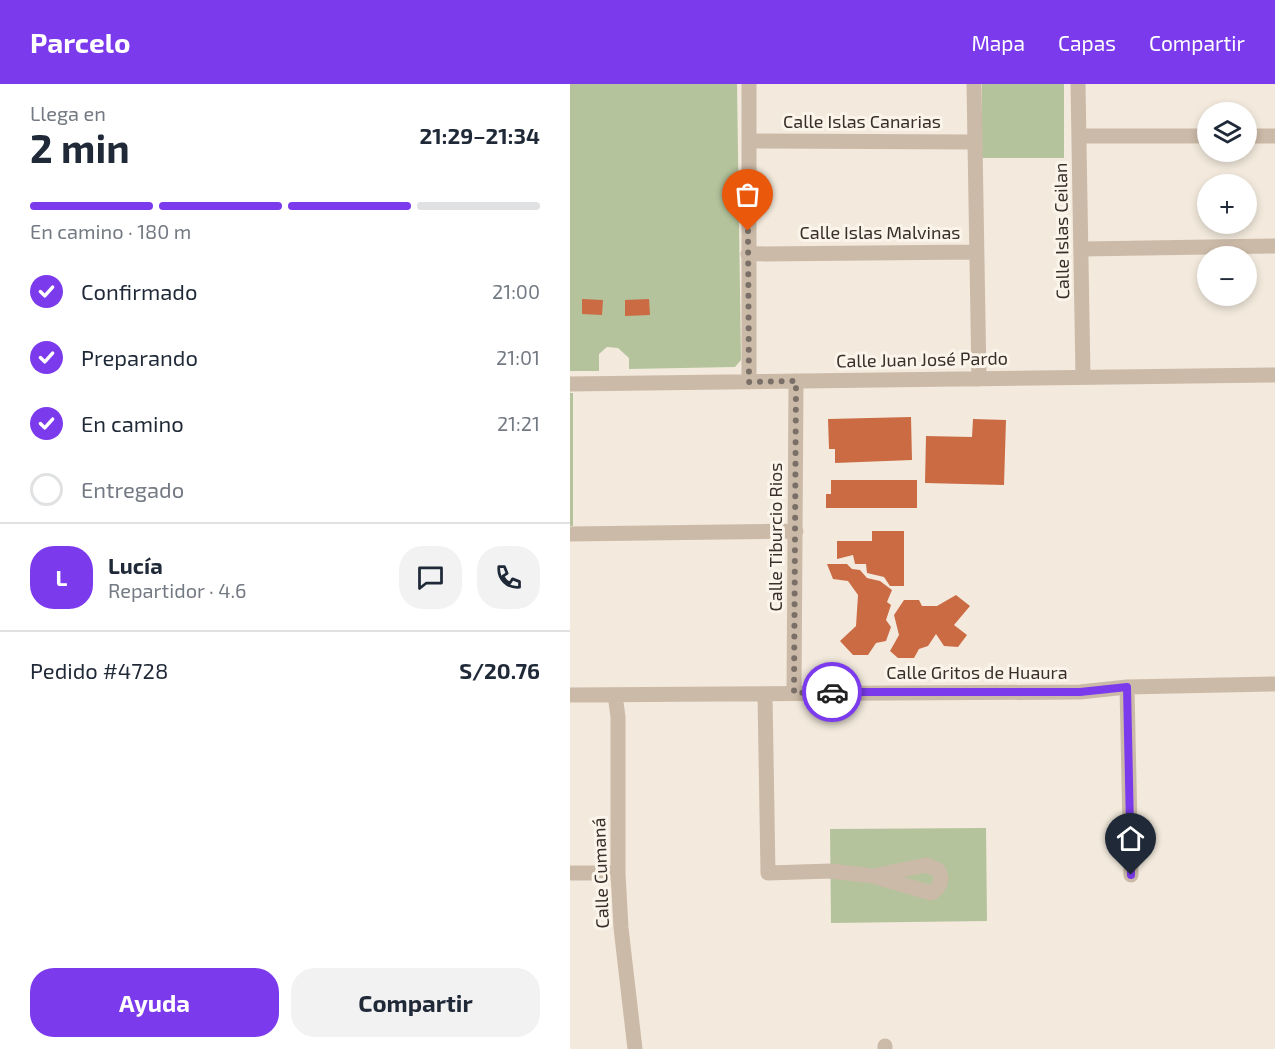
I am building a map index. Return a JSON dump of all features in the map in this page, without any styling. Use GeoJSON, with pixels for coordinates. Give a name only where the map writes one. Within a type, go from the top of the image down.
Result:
{"type":"FeatureCollection","features":[{"type":"Feature","properties":{"kind":"street"},"geometry":{"type":"LineString","coordinates":[[749,84],[749,382]]}},
{"type":"Feature","properties":{"kind":"street"},"geometry":{"type":"LineString","coordinates":[[974,84],[979,379]]}},
{"type":"Feature","properties":{"kind":"street","name":"Calle Islas Ceilan"},"geometry":{"type":"LineString","coordinates":[[1078,84],[1083,377]]}},
{"type":"Feature","properties":{"kind":"street"},"geometry":{"type":"LineString","coordinates":[[1079,136],[1197,136]]}},
{"type":"Feature","properties":{"kind":"street"},"geometry":{"type":"LineString","coordinates":[[1257,136],[1275,136]]}},
{"type":"Feature","properties":{"kind":"street","name":"Calle Islas Canarias"},"geometry":{"type":"LineString","coordinates":[[749,141],[975,142]]}},
{"type":"Feature","properties":{"kind":"street"},"geometry":{"type":"LineString","coordinates":[[1082,249],[1275,246]]}},
{"type":"Feature","properties":{"kind":"street","name":"Calle Islas Malvinas"},"geometry":{"type":"LineString","coordinates":[[748,254],[976,252]]}},
{"type":"Feature","properties":{"kind":"street","name":"Calle Juan José Pardo"},"geometry":{"type":"LineString","coordinates":[[570,384],[1275,375]]}},
{"type":"Feature","properties":{"kind":"street","name":"Calle Tiburcio Rios"},"geometry":{"type":"LineString","coordinates":[[794,693],[796,381]]}},
{"type":"Feature","properties":{"kind":"street"},"geometry":{"type":"LineString","coordinates":[[570,534],[796,531]]}},
{"type":"Feature","properties":{"kind":"street","name":"Calle Gritos de Huaura"},"geometry":{"type":"LineString","coordinates":[[570,695],[1080,692],[1127,687],[1275,684]]}},
{"type":"Feature","properties":{"kind":"street"},"geometry":{"type":"LineString","coordinates":[[1127,687],[1131,875]]}},
{"type":"Feature","properties":{"kind":"street","name":"Calle Cumaná"},"geometry":{"type":"LineString","coordinates":[[615,695],[618,717],[618,873],[621,928],[635,1049]]}},
{"type":"Feature","properties":{"kind":"street"},"geometry":{"type":"LineString","coordinates":[[765,695],[768,873],[831,871],[873,876]]}},
{"type":"Feature","properties":{"kind":"street"},"geometry":{"type":"LineString","coordinates":[[570,873],[618,873]]}},
{"type":"Feature","properties":{"kind":"green space"},"geometry":{"type":"Polygon","coordinates":[[[570,84],[737,84],[741,360],[735,367],[629,369],[629,358],[618,348],[607,347],[599,354],[599,371],[570,371],[570,84]]]}},
{"type":"Feature","properties":{"kind":"green space"},"geometry":{"type":"Polygon","coordinates":[[[982,84],[1064,84],[1064,158],[982,158],[982,84]]]}},
{"type":"Feature","properties":{"kind":"green space"},"geometry":{"type":"Polygon","coordinates":[[[570,393],[573,393],[573,526],[570,526],[570,393]]]}},
{"type":"Feature","properties":{"kind":"green space"},"geometry":{"type":"Polygon","coordinates":[[[986,828],[987,921],[831,923],[830,829],[986,828]]]}},
{"type":"Feature","properties":{"kind":"building"},"geometry":{"type":"Polygon","coordinates":[[[582,299],[603,300],[602,315],[582,314],[582,299]]]}},
{"type":"Feature","properties":{"kind":"building"},"geometry":{"type":"Polygon","coordinates":[[[649,299],[650,315],[625,316],[625,300],[649,299]]]}},
{"type":"Feature","properties":{"kind":"building"},"geometry":{"type":"Polygon","coordinates":[[[911,417],[912,460],[835,463],[835,449],[829,449],[828,419],[911,417]]]}},
{"type":"Feature","properties":{"kind":"building"},"geometry":{"type":"Polygon","coordinates":[[[973,419],[1006,420],[1004,485],[925,483],[926,436],[972,437],[973,419]]]}},
{"type":"Feature","properties":{"kind":"building"},"geometry":{"type":"Polygon","coordinates":[[[831,480],[917,480],[917,508],[826,508],[826,494],[831,494],[831,480]]]}},
{"type":"Feature","properties":{"kind":"building"},"geometry":{"type":"Polygon","coordinates":[[[872,531],[904,531],[904,586],[890,586],[884,577],[867,573],[866,564],[855,564],[853,555],[837,559],[837,541],[872,541],[872,531]]]}},
{"type":"Feature","properties":{"kind":"building"},"geometry":{"type":"Polygon","coordinates":[[[827,564],[847,564],[852,569],[860,570],[867,578],[880,581],[892,590],[887,602],[891,605],[886,620],[891,627],[886,641],[876,643],[868,655],[853,655],[840,641],[856,626],[858,595],[848,581],[833,579],[827,564]]]}},
{"type":"Feature","properties":{"kind":"building"},"geometry":{"type":"Polygon","coordinates":[[[956,595],[970,606],[954,625],[967,635],[958,647],[944,646],[936,634],[928,646],[919,649],[914,658],[898,658],[890,651],[899,635],[894,615],[904,600],[919,600],[922,606],[937,606],[956,595]]]}},
{"type":"Feature","properties":{"kind":"way so far"},"geometry":{"type":"LineString","coordinates":[[748,231],[749,382],[796,381],[794,693],[832,692]]}},
{"type":"Feature","properties":{"kind":"route"},"geometry":{"type":"LineString","coordinates":[[832,692],[1080,692],[1127,687],[1131,875]]}}]}
